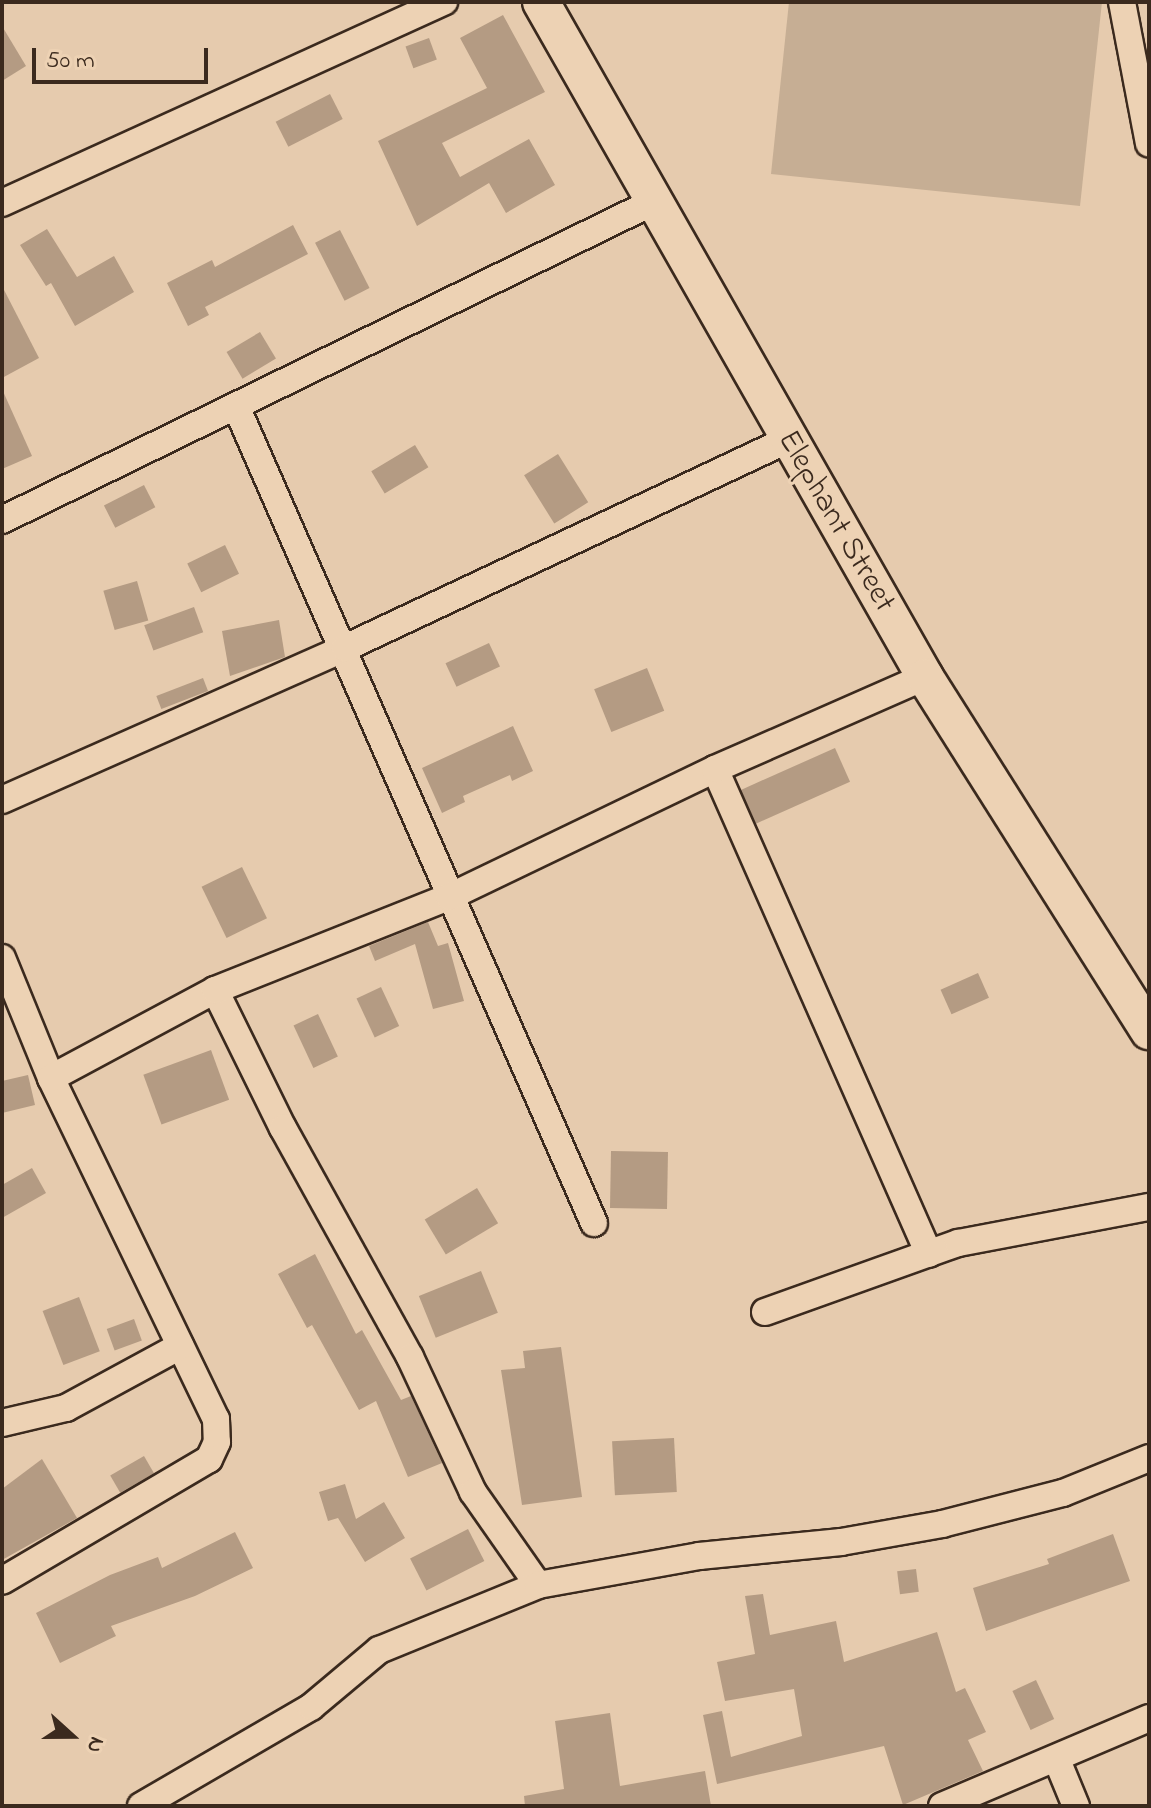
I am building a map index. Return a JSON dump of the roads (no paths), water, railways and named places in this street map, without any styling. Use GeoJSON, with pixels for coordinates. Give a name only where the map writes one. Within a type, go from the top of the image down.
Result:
{"type":"FeatureCollection","features":[{"type":"Feature","properties":{"kind":"main road","name":"Elephant Street"},"geometry":{"type":"LineString","coordinates":[[541,2],[925,677],[1149,1031]]}},
{"type":"Feature","properties":{"kind":"street"},"geometry":{"type":"LineString","coordinates":[[2,203],[444,2]]}},
{"type":"Feature","properties":{"kind":"street"},"geometry":{"type":"LineString","coordinates":[[1122,2],[1123,28],[1149,143]]}},
{"type":"Feature","properties":{"kind":"street"},"geometry":{"type":"LineString","coordinates":[[2,520],[653,202]]}},
{"type":"Feature","properties":{"kind":"street"},"geometry":{"type":"LineString","coordinates":[[236,406],[345,648],[449,897],[594,1223]]}},
{"type":"Feature","properties":{"kind":"street"},"geometry":{"type":"LineString","coordinates":[[2,800],[345,648],[788,440]]}},
{"type":"Feature","properties":{"kind":"street"},"geometry":{"type":"LineString","coordinates":[[51,1078],[215,990],[449,897],[715,769],[925,677]]}},
{"type":"Feature","properties":{"kind":"street"},"geometry":{"type":"LineString","coordinates":[[715,769],[929,1254]]}},
{"type":"Feature","properties":{"kind":"street"},"geometry":{"type":"LineString","coordinates":[[2,958],[51,1078],[216,1419],[217,1442],[209,1459],[2,1581]]}},
{"type":"Feature","properties":{"kind":"street"},"geometry":{"type":"LineString","coordinates":[[215,990],[283,1128],[410,1357],[473,1492],[538,1585]]}},
{"type":"Feature","properties":{"kind":"street"},"geometry":{"type":"LineString","coordinates":[[765,1312],[958,1243],[1108,1219],[1149,1207]]}},
{"type":"Feature","properties":{"kind":"street"},"geometry":{"type":"LineString","coordinates":[[2,1423],[66,1408],[180,1346]]}},
{"type":"Feature","properties":{"kind":"street"},"geometry":{"type":"LineString","coordinates":[[141,1806],[311,1707],[379,1650],[538,1585],[699,1556],[841,1542],[942,1524],[1063,1493],[1149,1458]]}},
{"type":"Feature","properties":{"kind":"street"},"geometry":{"type":"LineString","coordinates":[[942,1806],[1057,1760],[1149,1718]]}},
{"type":"Feature","properties":{"kind":"street"},"geometry":{"type":"LineString","coordinates":[[1057,1760],[1076,1806]]}}]}
